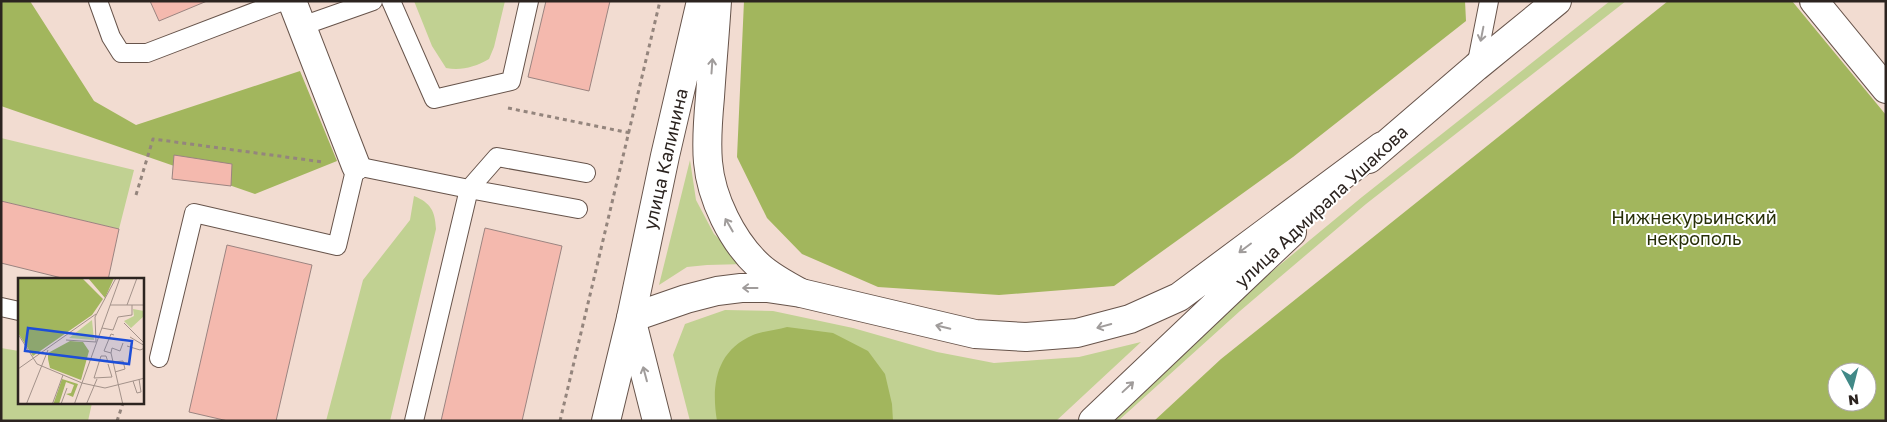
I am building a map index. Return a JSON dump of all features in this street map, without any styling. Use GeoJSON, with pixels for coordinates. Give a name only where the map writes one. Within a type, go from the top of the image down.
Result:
{"type":"FeatureCollection","features":[{"type":"Feature","properties":{"kind":"main road"},"geometry":{"type":"LineString","coordinates":[[292,1],[356,166]]}},
{"type":"Feature","properties":{"kind":"main road","name":"улица Калинина"},"geometry":{"type":"LineString","coordinates":[[606,421],[701,1]]}},
{"type":"Feature","properties":{"kind":"main road"},"geometry":{"type":"LineString","coordinates":[[717,1],[707,132],[708,162],[713,187],[725,218],[741,245],[759,266],[778,280],[801,293]]}},
{"type":"Feature","properties":{"kind":"main road","name":"улица Адмирала Ушакова"},"geometry":{"type":"LineString","coordinates":[[1093,421],[1382,146],[1476,66],[1558,1]]}},
{"type":"Feature","properties":{"kind":"main road"},"geometry":{"type":"LineString","coordinates":[[1814,1],[1886,89]]}},
{"type":"Feature","properties":{"kind":"main road"},"geometry":{"type":"LineString","coordinates":[[630,318],[686,299],[733,289],[767,288],[801,293],[974,334],[1026,337],[1077,334],[1130,319],[1179,297],[1382,146]]}},
{"type":"Feature","properties":{"kind":"main road","name":"улица Калинина"},"geometry":{"type":"LineString","coordinates":[[630,318],[657,421]]}},
{"type":"Feature","properties":{"kind":"lane"},"geometry":{"type":"LineString","coordinates":[[98,1],[111,37],[120,53],[147,52],[283,1]]}},
{"type":"Feature","properties":{"kind":"lane"},"geometry":{"type":"LineString","coordinates":[[302,26],[373,1]]}},
{"type":"Feature","properties":{"kind":"lane"},"geometry":{"type":"LineString","coordinates":[[391,1],[434,99],[511,81],[529,1]]}},
{"type":"Feature","properties":{"kind":"lane"},"geometry":{"type":"LineString","coordinates":[[1476,66],[1489,1]]}},
{"type":"Feature","properties":{"kind":"lane"},"geometry":{"type":"LineString","coordinates":[[414,421],[469,189],[498,156],[586,173]]}},
{"type":"Feature","properties":{"kind":"lane"},"geometry":{"type":"LineString","coordinates":[[159,358],[194,213],[337,246],[356,166],[578,209]]}},
{"type":"Feature","properties":{"kind":"lane"},"geometry":{"type":"LineString","coordinates":[[1,307],[18,311]]}},
{"type":"Feature","properties":{"kind":"path"},"geometry":{"type":"LineString","coordinates":[[560,421],[660,1]]}},
{"type":"Feature","properties":{"kind":"path"},"geometry":{"type":"LineString","coordinates":[[505,108],[630,133]]}},
{"type":"Feature","properties":{"kind":"path"},"geometry":{"type":"LineString","coordinates":[[136,195],[153,139],[356,166]]}},
{"type":"Feature","properties":{"kind":"path"},"geometry":{"type":"LineString","coordinates":[[117,421],[123,404]]}},
{"type":"Feature","properties":{"kind":"green space"},"geometry":{"type":"Polygon","coordinates":[[[1,1],[30,1],[94,101],[136,125],[300,71],[337,161],[255,194],[1,106],[1,1]]]}},
{"type":"Feature","properties":{"kind":"green space"},"geometry":{"type":"Polygon","coordinates":[[[414,1],[505,1],[494,47],[489,59],[468,68],[446,68],[432,46],[414,1]]]}},
{"type":"Feature","properties":{"kind":"green space"},"geometry":{"type":"Polygon","coordinates":[[[744,1],[1465,1],[1466,21],[1293,157],[1114,286],[999,295],[878,287],[802,254],[767,218],[737,157],[744,1]]]}},
{"type":"Feature","properties":{"kind":"green space"},"geometry":{"type":"Polygon","coordinates":[[[1610,1],[1626,1],[1366,204],[1240,311],[1118,421],[1105,421],[1235,302],[1362,197],[1610,1]]]}},
{"type":"Feature","properties":{"kind":"green space","name":"Нижнекурьинский некрополь"},"geometry":{"type":"Polygon","coordinates":[[[1668,1],[1792,1],[1886,115],[1886,421],[1154,421],[1221,359],[1668,1]]]}},
{"type":"Feature","properties":{"kind":"green space"},"geometry":{"type":"Polygon","coordinates":[[[1,138],[134,170],[119,229],[1,201],[1,138]]]}},
{"type":"Feature","properties":{"kind":"green space"},"geometry":{"type":"Polygon","coordinates":[[[690,160],[696,200],[714,234],[745,264],[687,267],[659,285],[690,160]]]}},
{"type":"Feature","properties":{"kind":"green space"},"geometry":{"type":"Polygon","coordinates":[[[414,196],[431,208],[435,217],[436,229],[390,421],[326,421],[363,280],[410,220],[414,196]]]}},
{"type":"Feature","properties":{"kind":"green space"},"geometry":{"type":"Polygon","coordinates":[[[725,310],[773,311],[853,328],[937,352],[994,363],[1079,357],[1141,342],[1056,421],[690,421],[673,355],[685,324],[725,310]]]}},
{"type":"Feature","properties":{"kind":"green space"},"geometry":{"type":"Polygon","coordinates":[[[787,327],[833,333],[868,351],[885,374],[892,404],[893,421],[717,421],[715,408],[716,382],[719,370],[731,350],[753,335],[787,327]]]}},
{"type":"Feature","properties":{"kind":"green space"},"geometry":{"type":"Polygon","coordinates":[[[1,348],[18,351],[18,404],[92,404],[88,421],[1,421],[1,348]]]}},
{"type":"Feature","properties":{"kind":"building"},"geometry":{"type":"Polygon","coordinates":[[[150,1],[207,1],[159,21],[150,1]]]}},
{"type":"Feature","properties":{"kind":"building"},"geometry":{"type":"Polygon","coordinates":[[[546,1],[610,1],[589,91],[528,77],[546,1]]]}},
{"type":"Feature","properties":{"kind":"building"},"geometry":{"type":"Polygon","coordinates":[[[174,155],[232,164],[231,186],[172,179],[174,155]]]}},
{"type":"Feature","properties":{"kind":"building"},"geometry":{"type":"Polygon","coordinates":[[[1,201],[119,229],[108,278],[62,278],[1,263],[1,201]]]}},
{"type":"Feature","properties":{"kind":"building"},"geometry":{"type":"Polygon","coordinates":[[[485,228],[562,246],[522,421],[441,421],[485,228]]]}},
{"type":"Feature","properties":{"kind":"building"},"geometry":{"type":"Polygon","coordinates":[[[227,245],[312,265],[276,421],[228,421],[189,412],[227,245]]]}}]}
